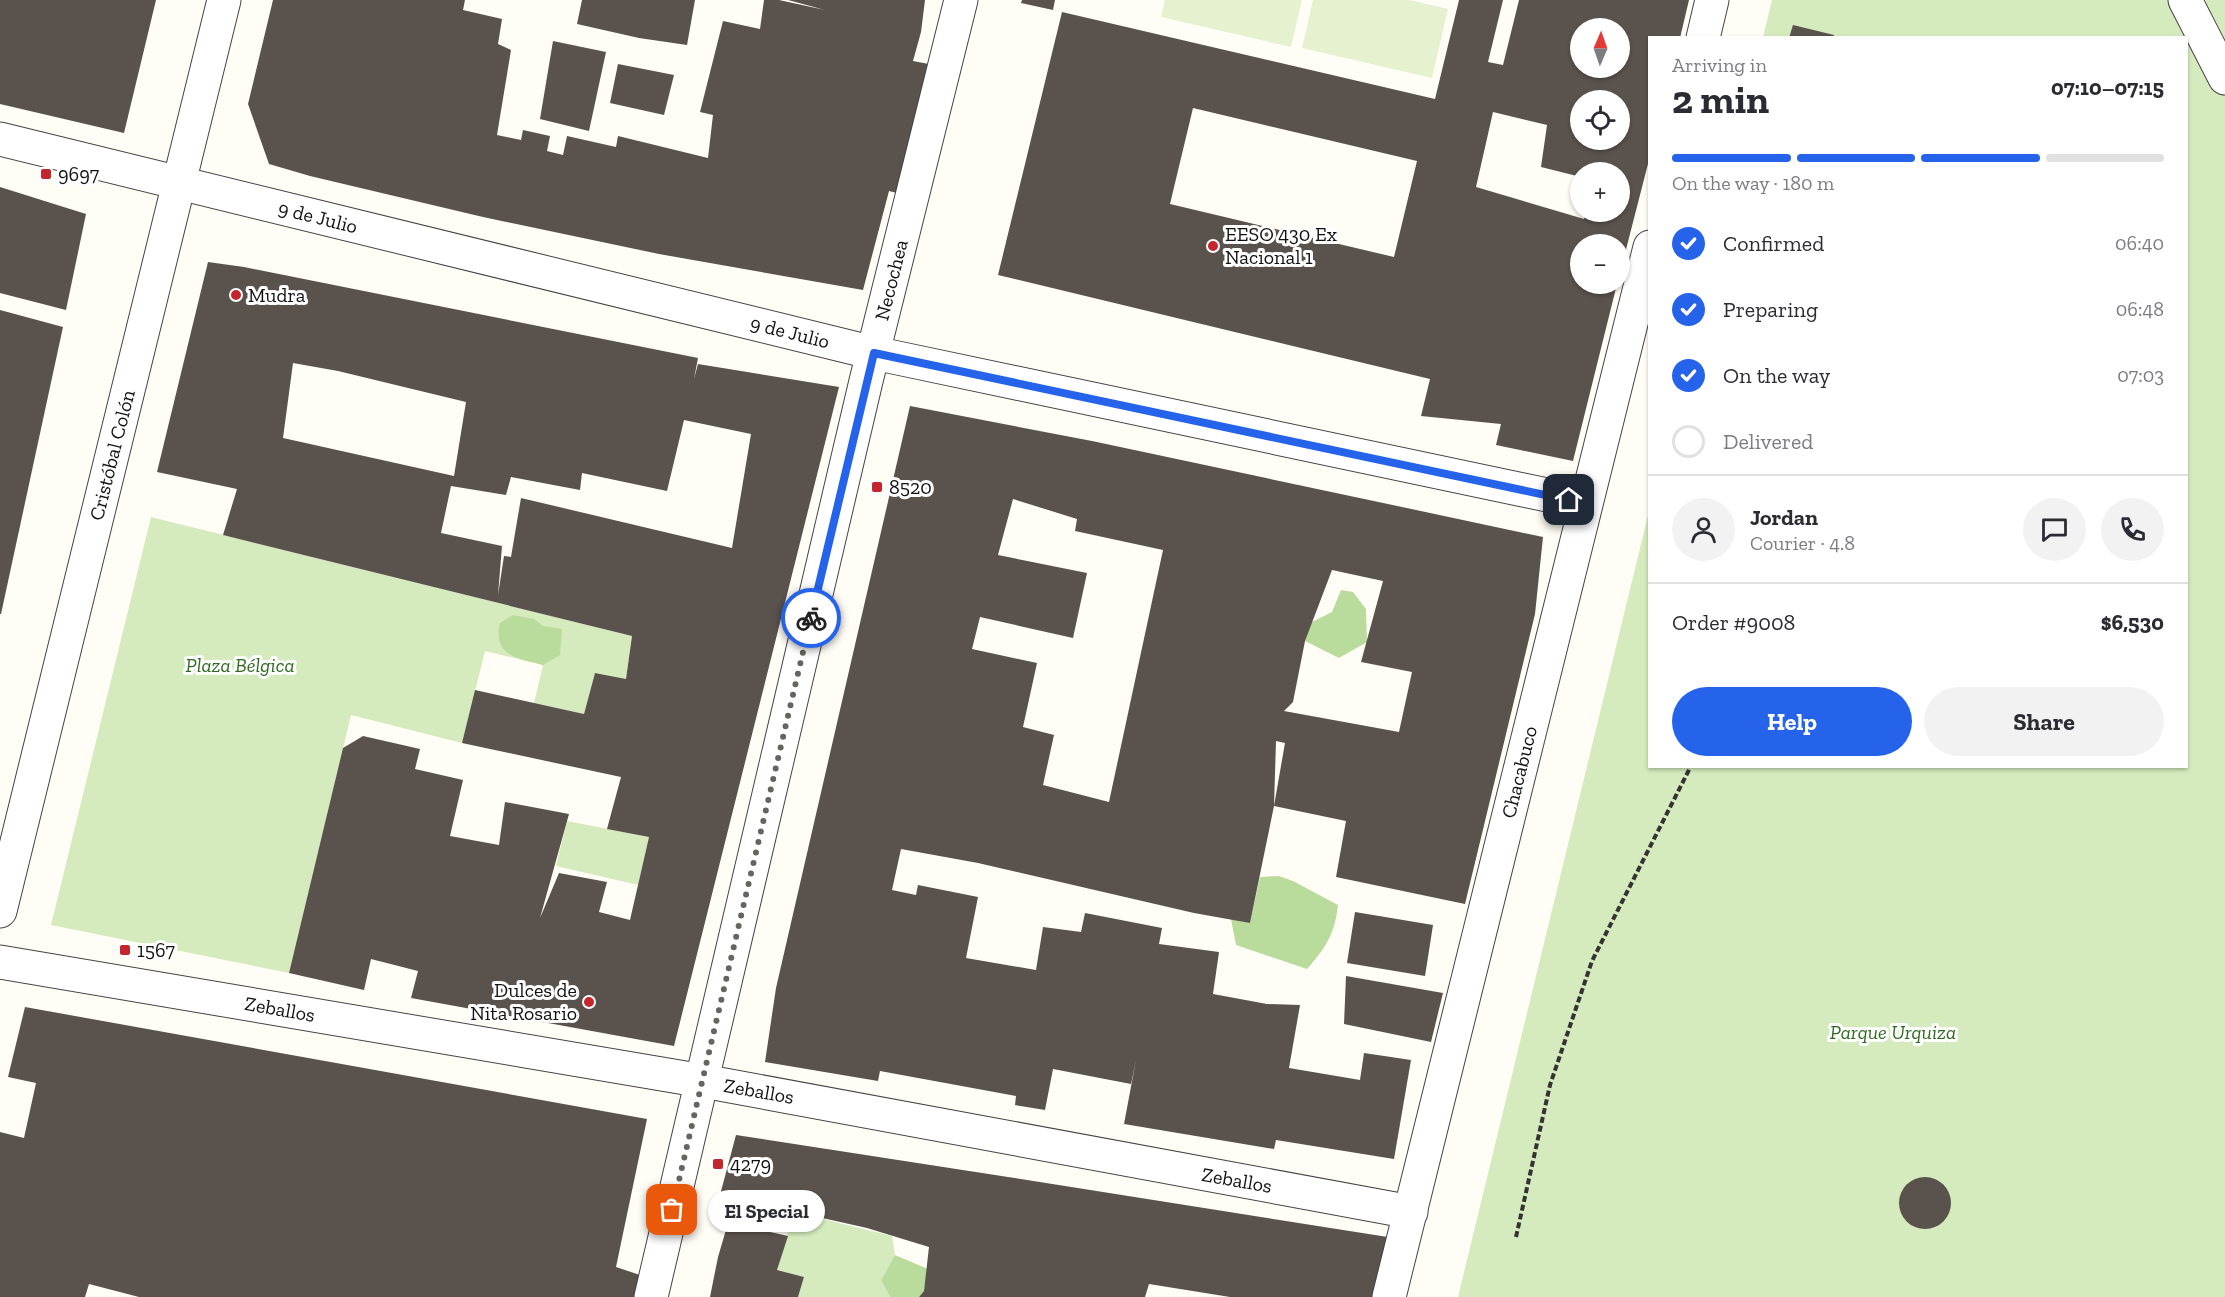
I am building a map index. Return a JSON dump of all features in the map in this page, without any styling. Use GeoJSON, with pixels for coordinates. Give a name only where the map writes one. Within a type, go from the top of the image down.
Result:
{"type":"FeatureCollection","features":[{"type":"Feature","properties":{"kind":"street","name":"Cristóbal Colón"},"geometry":{"type":"LineString","coordinates":[[0,911],[224,0]]}},
{"type":"Feature","properties":{"kind":"street","name":"Necochea"},"geometry":{"type":"LineString","coordinates":[[651,1297],[874,353],[961,0]]}},
{"type":"Feature","properties":{"kind":"street"},"geometry":{"type":"LineString","coordinates":[[1703,36],[1712,0]]}},
{"type":"Feature","properties":{"kind":"street"},"geometry":{"type":"LineString","coordinates":[[2185,0],[2225,78]]}},
{"type":"Feature","properties":{"kind":"street","name":"9 de Julio"},"geometry":{"type":"LineString","coordinates":[[0,139],[874,353],[1585,503]]}},
{"type":"Feature","properties":{"kind":"street","name":"Chacabuco"},"geometry":{"type":"LineString","coordinates":[[1389,1297],[1648,255]]}},
{"type":"Feature","properties":{"kind":"street","name":"Zeballos"},"geometry":{"type":"LineString","coordinates":[[0,962],[703,1081],[1411,1212]]}},
{"type":"Feature","properties":{"kind":"path"},"geometry":{"type":"LineString","coordinates":[[1516,1238],[1550,1085],[1592,961],[1690,768]]}},
{"type":"Feature","properties":{"kind":"green space"},"geometry":{"type":"Polygon","coordinates":[[[1165,0],[1302,0],[1291,47],[1161,17],[1165,0]]]}},
{"type":"Feature","properties":{"kind":"green space"},"geometry":{"type":"Polygon","coordinates":[[[1313,0],[1409,0],[1448,9],[1432,78],[1302,48],[1313,0]]]}},
{"type":"Feature","properties":{"kind":"green space","name":"Parque Urquiza"},"geometry":{"type":"Polygon","coordinates":[[[1772,0],[2225,0],[2225,1297],[1458,1297],[1648,515],[1648,768],[2188,768],[2188,36],[1763,36],[1772,0]]]}},
{"type":"Feature","properties":{"kind":"green space","name":"Plaza Bélgica"},"geometry":{"type":"Polygon","coordinates":[[[151,517],[632,636],[626,679],[595,673],[584,714],[534,703],[543,665],[485,651],[462,743],[351,715],[289,973],[51,925],[151,517]]]}},
{"type":"Feature","properties":{"kind":"green space"},"geometry":{"type":"Polygon","coordinates":[[[1341,590],[1353,592],[1366,609],[1367,642],[1339,658],[1305,641],[1310,623],[1332,612],[1341,590]]]}},
{"type":"Feature","properties":{"kind":"green space"},"geometry":{"type":"Polygon","coordinates":[[[513,615],[534,619],[543,626],[562,629],[560,655],[543,665],[517,658],[504,649],[500,643],[500,623],[513,615]]]}},
{"type":"Feature","properties":{"kind":"green space"},"geometry":{"type":"Polygon","coordinates":[[[567,821],[649,837],[638,885],[556,866],[567,821]]]}},
{"type":"Feature","properties":{"kind":"green space"},"geometry":{"type":"Polygon","coordinates":[[[1279,876],[1338,905],[1335,924],[1328,940],[1307,969],[1236,945],[1231,919],[1250,923],[1260,877],[1279,876]]]}},
{"type":"Feature","properties":{"kind":"green space"},"geometry":{"type":"Polygon","coordinates":[[[794,1212],[892,1236],[895,1255],[881,1280],[890,1297],[798,1297],[804,1277],[777,1270],[794,1212]]]}},
{"type":"Feature","properties":{"kind":"green space"},"geometry":{"type":"Polygon","coordinates":[[[895,1255],[928,1269],[924,1291],[919,1297],[890,1297],[881,1280],[895,1255]]]}},
{"type":"Feature","properties":{"kind":"building"},"geometry":{"type":"Polygon","coordinates":[[[0,0],[156,0],[124,133],[0,104],[0,0]]]}},
{"type":"Feature","properties":{"kind":"building"},"geometry":{"type":"Polygon","coordinates":[[[273,0],[465,0],[463,10],[502,19],[498,44],[511,50],[497,135],[521,140],[523,130],[550,136],[547,151],[563,155],[567,136],[616,147],[618,136],[708,158],[713,115],[700,112],[723,21],[760,29],[764,0],[779,0],[825,10],[788,0],[925,0],[921,32],[913,61],[934,65],[901,194],[889,191],[863,290],[659,254],[483,217],[269,164],[248,104],[273,0]]]}},
{"type":"Feature","properties":{"kind":"building"},"geometry":{"type":"Polygon","coordinates":[[[582,0],[695,0],[687,45],[639,38],[577,24],[582,0]]]}},
{"type":"Feature","properties":{"kind":"building"},"geometry":{"type":"Polygon","coordinates":[[[1022,0],[1055,0],[1053,10],[1021,3],[1022,0]]]}},
{"type":"Feature","properties":{"kind":"building","name":"EESO 430 Ex Nacional 1"},"geometry":{"type":"Polygon","coordinates":[[[1459,0],[1503,0],[1488,62],[1503,65],[1519,0],[1689,0],[1680,36],[1648,36],[1648,164],[1630,234],[1570,234],[1570,294],[1615,294],[1573,461],[1496,445],[1501,424],[1421,416],[1430,379],[998,275],[1062,12],[1435,99],[1459,0]],[[1193,108],[1170,204],[1394,257],[1417,161],[1193,108]],[[1493,112],[1476,187],[1570,215],[1570,222],[1630,222],[1630,162],[1570,162],[1570,174],[1541,167],[1547,125],[1493,112]]]}},
{"type":"Feature","properties":{"kind":"building"},"geometry":{"type":"Polygon","coordinates":[[[1793,25],[1834,35],[1834,36],[1790,36],[1793,25]]]}},
{"type":"Feature","properties":{"kind":"building"},"geometry":{"type":"Polygon","coordinates":[[[553,41],[606,52],[589,131],[540,119],[553,41]]]}},
{"type":"Feature","properties":{"kind":"building"},"geometry":{"type":"Polygon","coordinates":[[[618,64],[674,75],[664,115],[610,103],[618,64]]]}},
{"type":"Feature","properties":{"kind":"building"},"geometry":{"type":"Polygon","coordinates":[[[0,187],[86,214],[66,310],[0,293],[0,187]]]}},
{"type":"Feature","properties":{"kind":"building"},"geometry":{"type":"Polygon","coordinates":[[[208,262],[244,267],[698,358],[694,379],[698,364],[839,387],[674,1046],[411,998],[418,971],[371,959],[364,990],[289,973],[343,748],[363,736],[420,749],[415,769],[463,780],[450,836],[499,845],[505,802],[569,814],[540,918],[559,873],[607,882],[599,912],[630,920],[649,837],[607,829],[621,777],[462,743],[475,690],[584,714],[595,673],[626,679],[632,636],[223,535],[237,489],[157,472],[208,262]],[[293,363],[283,438],[454,476],[466,402],[338,371],[293,363]],[[684,420],[667,491],[582,473],[580,490],[511,477],[506,495],[451,486],[441,533],[502,546],[498,595],[504,556],[511,557],[521,498],[732,548],[751,434],[684,420]]]}},
{"type":"Feature","properties":{"kind":"building"},"geometry":{"type":"Polygon","coordinates":[[[0,310],[63,327],[1,614],[0,614],[0,310]]]}},
{"type":"Feature","properties":{"kind":"building"},"geometry":{"type":"Polygon","coordinates":[[[910,406],[1092,441],[1543,537],[1535,614],[1465,904],[1336,877],[1346,821],[1274,806],[1250,923],[1194,913],[978,863],[901,849],[892,890],[916,895],[918,885],[978,897],[966,958],[1036,970],[1043,927],[1081,932],[1085,913],[1162,928],[1159,944],[1219,952],[1213,994],[1267,1004],[1300,1005],[1289,1068],[1360,1080],[1364,1053],[1411,1060],[1394,1159],[1276,1140],[1274,1149],[1124,1124],[1136,1060],[1131,1084],[1053,1069],[1045,1110],[1015,1105],[1016,1096],[880,1071],[878,1081],[765,1062],[776,988],[910,406]],[[1013,499],[998,555],[1087,573],[1073,638],[980,617],[972,649],[1037,663],[1023,727],[1054,735],[1043,785],[1109,802],[1163,550],[1075,531],[1077,519],[1013,499]],[[1332,570],[1305,641],[1293,702],[1284,711],[1399,732],[1412,672],[1361,662],[1383,581],[1332,570]],[[1276,741],[1274,806],[1285,743],[1276,741]]]}},
{"type":"Feature","properties":{"kind":"building"},"geometry":{"type":"Polygon","coordinates":[[[1355,912],[1433,925],[1425,976],[1347,963],[1355,912]]]}},
{"type":"Feature","properties":{"kind":"building"},"geometry":{"type":"Polygon","coordinates":[[[1346,976],[1443,993],[1431,1042],[1344,1024],[1346,976]]]}},
{"type":"Feature","properties":{"kind":"building"},"geometry":{"type":"Polygon","coordinates":[[[25,1007],[647,1119],[616,1267],[640,1275],[635,1297],[139,1297],[89,1284],[85,1297],[0,1297],[0,1132],[24,1138],[36,1083],[8,1077],[25,1007]]]}},
{"type":"Feature","properties":{"kind":"building"},"geometry":{"type":"Polygon","coordinates":[[[736,1135],[1394,1238],[1381,1297],[1230,1297],[1149,1284],[1145,1297],[919,1297],[924,1291],[929,1247],[867,1228],[720,1195],[736,1135]]]}},
{"type":"Feature","properties":{"kind":"building"},"geometry":{"type":"Polygon","coordinates":[[[1925,1177],[1935,1179],[1943,1185],[1949,1193],[1951,1203],[1949,1213],[1943,1221],[1935,1227],[1925,1229],[1915,1227],[1907,1221],[1901,1213],[1899,1203],[1901,1193],[1907,1185],[1915,1179],[1925,1177]]]}},
{"type":"Feature","properties":{"kind":"building"},"geometry":{"type":"Polygon","coordinates":[[[728,1223],[788,1236],[777,1270],[804,1277],[798,1297],[710,1297],[728,1223]]]}},
{"type":"Feature","properties":{"kind":"way so far"},"geometry":{"type":"LineString","coordinates":[[672,1210],[811,618]]}},
{"type":"Feature","properties":{"kind":"place","name":"9697"},"geometry":{"type":"Point","coordinates":[46,174]}},
{"type":"Feature","properties":{"kind":"place","name":"EESO 430 Ex Nacional 1"},"geometry":{"type":"Point","coordinates":[1213,246]}},
{"type":"Feature","properties":{"kind":"place","name":"Mudra"},"geometry":{"type":"Point","coordinates":[236,295]}},
{"type":"Feature","properties":{"kind":"place","name":"8520"},"geometry":{"type":"Point","coordinates":[877,487]}},
{"type":"Feature","properties":{"kind":"place","name":"1567"},"geometry":{"type":"Point","coordinates":[125,950]}},
{"type":"Feature","properties":{"kind":"place","name":"Dulces de Nita Rosario"},"geometry":{"type":"Point","coordinates":[589,1002]}},
{"type":"Feature","properties":{"kind":"place","name":"4279"},"geometry":{"type":"Point","coordinates":[718,1164]}},
{"type":"Feature","properties":{"kind":"place","name":"El Special"},"geometry":{"type":"Point","coordinates":[672,1210]}},
{"type":"Feature","properties":{"kind":"route"},"geometry":{"type":"LineString","coordinates":[[811,618],[874,353],[1569,500]]}}]}
